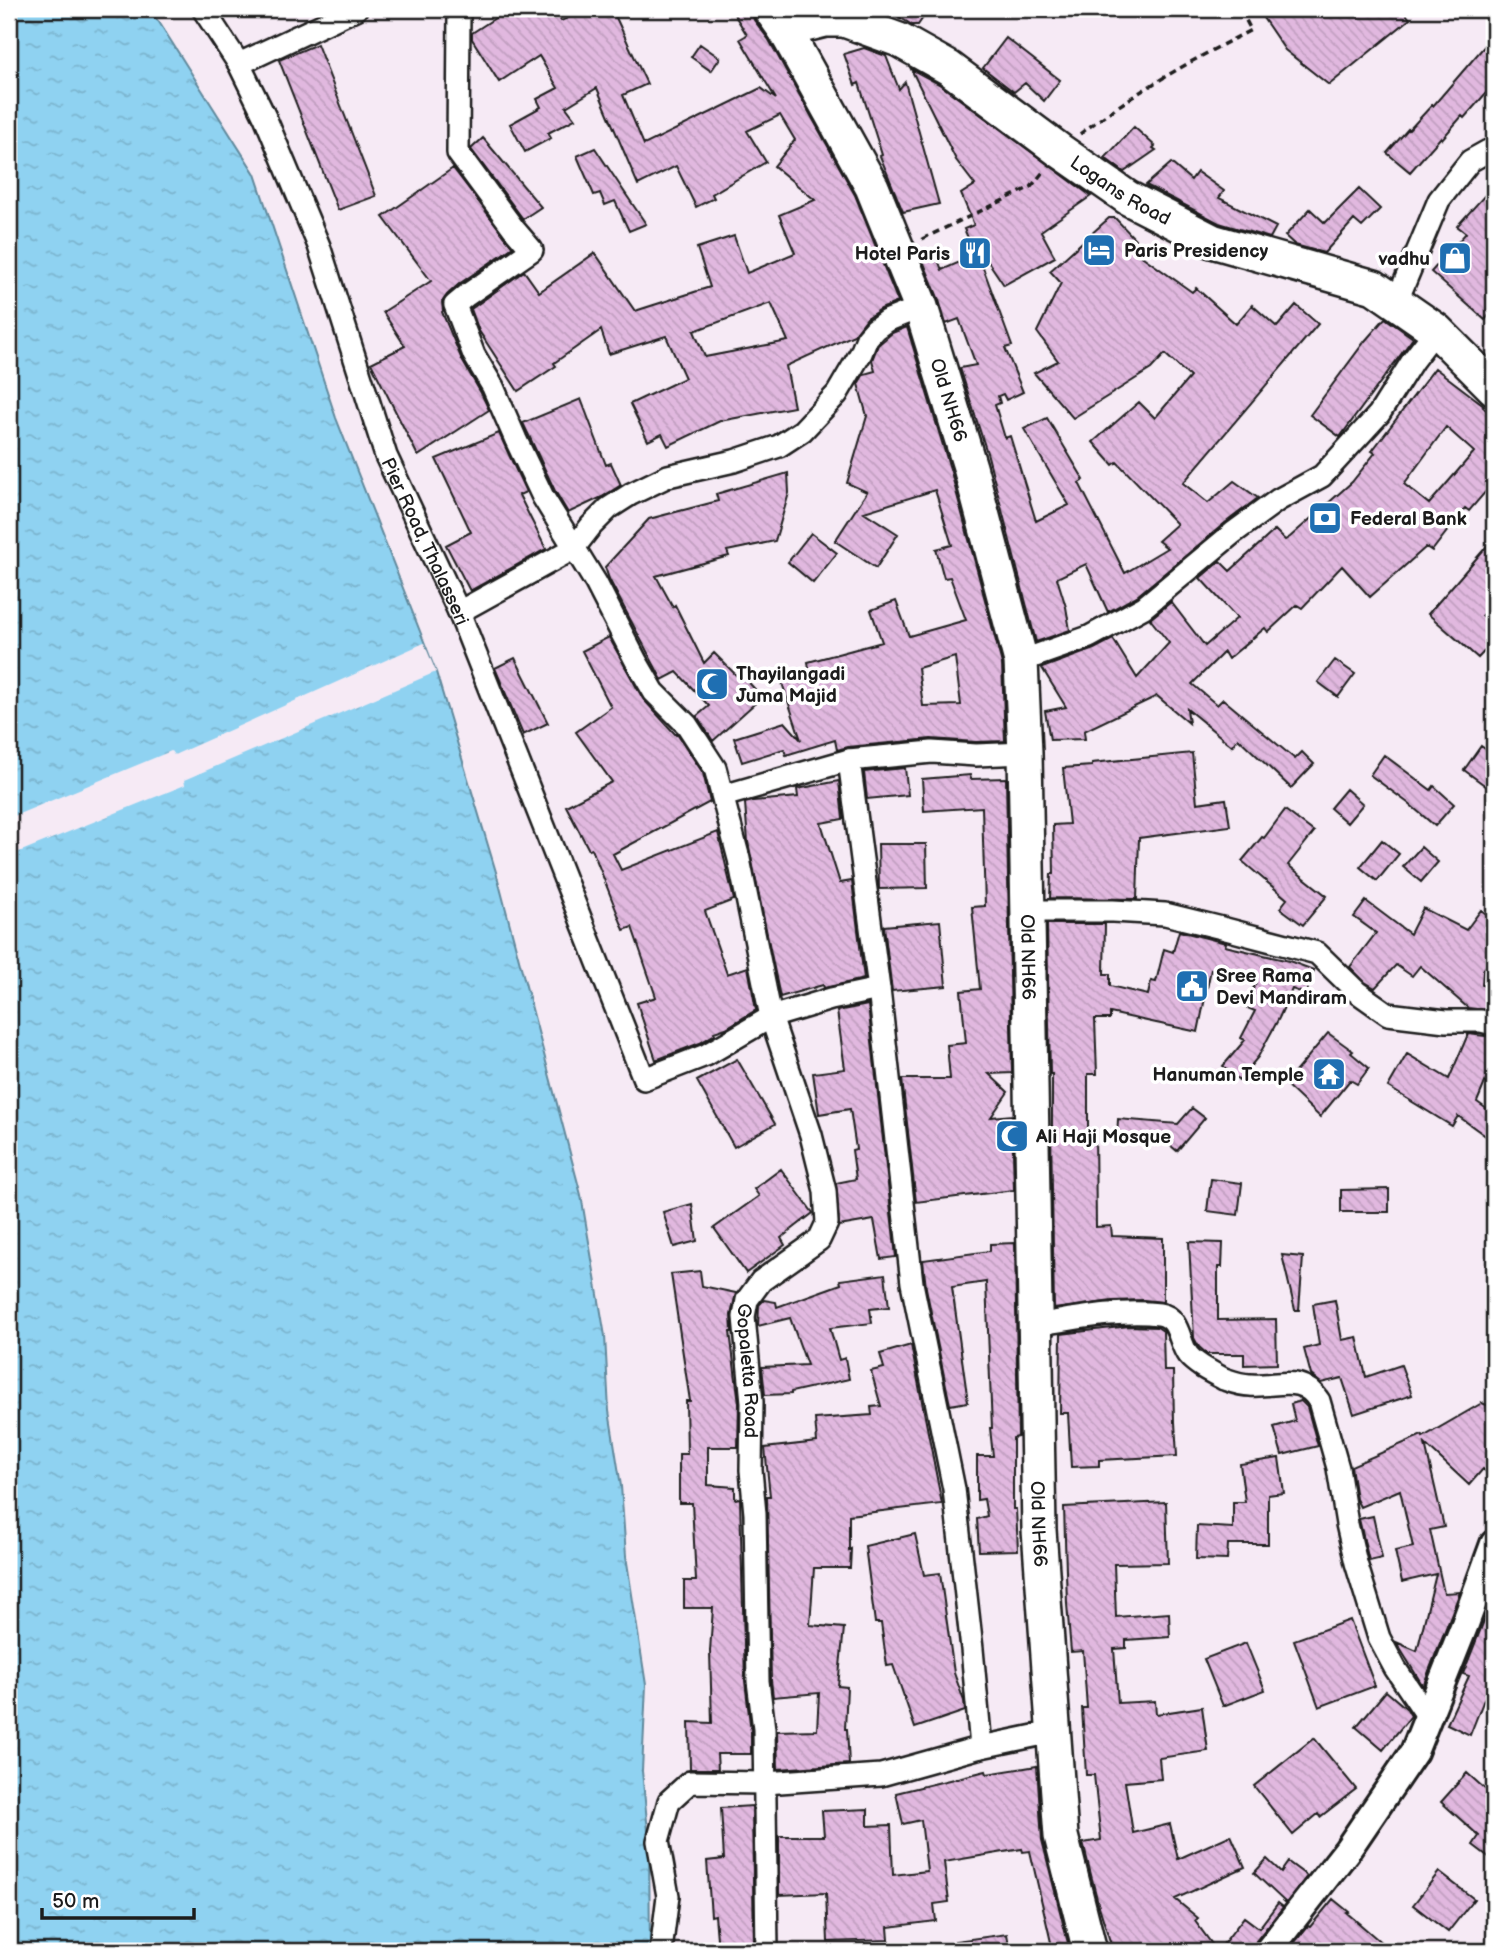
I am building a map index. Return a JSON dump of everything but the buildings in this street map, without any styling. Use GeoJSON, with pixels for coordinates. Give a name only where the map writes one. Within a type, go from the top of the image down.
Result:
{"type":"FeatureCollection","features":[{"type":"Feature","properties":{"kind":"main road","name":"Logans Road"},"geometry":{"type":"LineString","coordinates":[[777,19],[824,14],[899,40],[949,68],[1128,198],[1212,241],[1374,287],[1436,330],[1494,388]]}},
{"type":"Feature","properties":{"kind":"main road","name":"Old NH66"},"geometry":{"type":"LineString","coordinates":[[777,19],[872,187],[920,307],[970,467],[1021,661],[1039,1530],[1061,1836],[1090,1951]]}},
{"type":"Feature","properties":{"kind":"street","name":"Pier Road, Thalasseri"},"geometry":{"type":"LineString","coordinates":[[203,9],[239,64],[265,117],[319,246],[386,456],[459,612],[644,1079],[706,1055],[771,1017]]}},
{"type":"Feature","properties":{"kind":"street"},"geometry":{"type":"LineString","coordinates":[[239,64],[356,9]]}},
{"type":"Feature","properties":{"kind":"street","name":"Gopaletta Road"},"geometry":{"type":"LineString","coordinates":[[459,9],[458,153],[532,250],[455,305],[474,355],[493,387],[543,497],[596,583],[654,692],[687,725],[715,768],[738,859],[771,1017],[811,1135],[825,1191],[827,1223],[819,1240],[761,1281],[747,1300],[744,1317],[752,1402],[751,1470],[755,1514],[758,1681],[764,1729],[767,1951]]}},
{"type":"Feature","properties":{"kind":"street"},"geometry":{"type":"LineString","coordinates":[[1396,303],[1439,200],[1470,161],[1488,151],[1494,153]]}},
{"type":"Feature","properties":{"kind":"street"},"geometry":{"type":"LineString","coordinates":[[459,612],[573,549],[609,508],[631,494],[668,476],[734,461],[779,446],[802,431],[836,394],[867,338],[875,329],[886,321],[920,307]]}},
{"type":"Feature","properties":{"kind":"street"},"geometry":{"type":"LineString","coordinates":[[1021,661],[1089,637],[1144,607],[1233,533],[1278,500],[1322,475],[1378,414],[1436,330]]}},
{"type":"Feature","properties":{"kind":"street"},"geometry":{"type":"LineString","coordinates":[[723,796],[849,760],[932,752],[976,755],[1025,753]]}},
{"type":"Feature","properties":{"kind":"street"},"geometry":{"type":"LineString","coordinates":[[849,760],[879,989],[912,1283],[954,1489],[981,1747]]}},
{"type":"Feature","properties":{"kind":"street"},"geometry":{"type":"LineString","coordinates":[[1027,911],[1113,911],[1165,915],[1222,928],[1317,953],[1357,992],[1388,1014],[1494,1024]]}},
{"type":"Feature","properties":{"kind":"street"},"geometry":{"type":"LineString","coordinates":[[771,1017],[831,999],[879,989]]}},
{"type":"Feature","properties":{"kind":"street"},"geometry":{"type":"LineString","coordinates":[[1035,1325],[1113,1314],[1161,1314],[1177,1328],[1189,1356],[1216,1375],[1250,1385],[1294,1383],[1314,1392],[1338,1468],[1356,1563],[1379,1638],[1395,1668],[1428,1717]]}},
{"type":"Feature","properties":{"kind":"street"},"geometry":{"type":"LineString","coordinates":[[1268,1951],[1348,1849],[1414,1752],[1494,1544]]}},
{"type":"Feature","properties":{"kind":"street"},"geometry":{"type":"LineString","coordinates":[[661,1951],[668,1896],[658,1841],[669,1801],[690,1782],[765,1783],[881,1775],[981,1747],[1053,1732]]}},
{"type":"Feature","properties":{"kind":"path"},"geometry":{"type":"LineString","coordinates":[[898,250],[1031,187],[1059,150],[1108,112],[1161,79],[1251,30],[1240,9]]}},
{"type":"Feature","properties":{"kind":"water"},"geometry":{"type":"Polygon","coordinates":[[[9,9],[147,9],[159,22],[255,174],[336,418],[436,672],[496,872],[581,1195],[605,1336],[609,1411],[621,1486],[626,1556],[646,1685],[642,1771],[649,1841],[650,1951],[9,1951],[9,9]]]}},
{"type":"Feature","properties":{"kind":"pier"},"geometry":{"type":"Polygon","coordinates":[[[424,643],[436,672],[184,780],[185,785],[9,856],[9,818],[171,751],[174,755],[424,643]]]}},
{"type":"Feature","properties":{"kind":"place","name":"Paris Presidency"},"geometry":{"type":"Point","coordinates":[1099,250]}},
{"type":"Feature","properties":{"kind":"place","name":"Hotel Paris"},"geometry":{"type":"Point","coordinates":[975,253]}},
{"type":"Feature","properties":{"kind":"place","name":"vadhu"},"geometry":{"type":"Point","coordinates":[1455,258]}},
{"type":"Feature","properties":{"kind":"place","name":"Federal Bank"},"geometry":{"type":"Point","coordinates":[1325,518]}},
{"type":"Feature","properties":{"kind":"place","name":"Thayilangadi Juma Majid"},"geometry":{"type":"Point","coordinates":[712,684]}},
{"type":"Feature","properties":{"kind":"place","name":"Sree Rama Devi Mandiram"},"geometry":{"type":"Point","coordinates":[1192,986]}},
{"type":"Feature","properties":{"kind":"place","name":"Hanuman Temple"},"geometry":{"type":"Point","coordinates":[1329,1074]}},
{"type":"Feature","properties":{"kind":"place","name":"Ali Haji Mosque"},"geometry":{"type":"Point","coordinates":[1012,1136]}}]}
